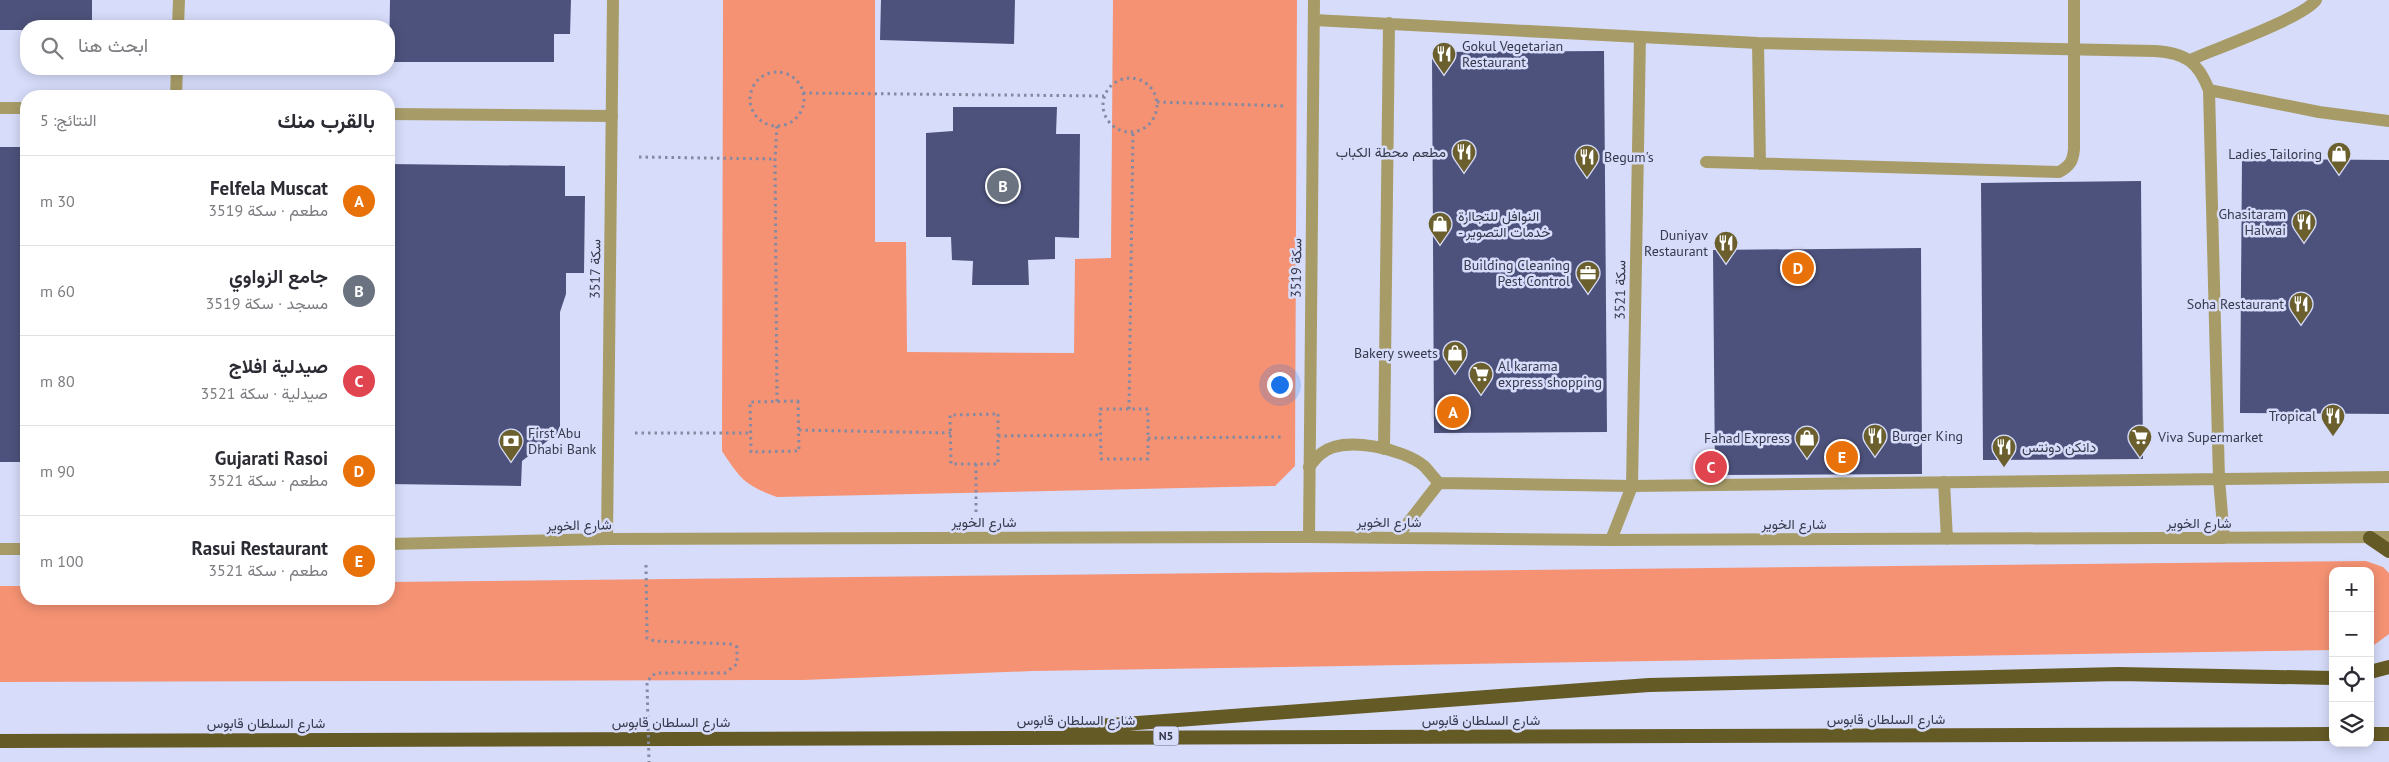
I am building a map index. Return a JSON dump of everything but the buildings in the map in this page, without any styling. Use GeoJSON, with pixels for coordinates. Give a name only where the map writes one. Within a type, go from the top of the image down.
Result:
{"type":"FeatureCollection","features":[{"type":"Feature","properties":{"kind":"highway"},"geometry":{"type":"LineString","coordinates":[[2370,538],[2389,551]]}},
{"type":"Feature","properties":{"kind":"highway"},"geometry":{"type":"LineString","coordinates":[[2374,671],[2389,667]]}},
{"type":"Feature","properties":{"kind":"highway"},"geometry":{"type":"LineString","coordinates":[[956,736],[1649,686],[2119,674],[2329,678]]}},
{"type":"Feature","properties":{"kind":"highway"},"geometry":{"type":"LineString","coordinates":[[2374,678],[2389,677]]}},
{"type":"Feature","properties":{"kind":"highway","name":"شارع السلطان قابوس"},"geometry":{"type":"LineString","coordinates":[[0,741],[956,736],[2329,734]]}},
{"type":"Feature","properties":{"kind":"highway"},"geometry":{"type":"LineString","coordinates":[[2374,734],[2389,734]]}},
{"type":"Feature","properties":{"kind":"street"},"geometry":{"type":"LineString","coordinates":[[178,20],[179,0]]}},
{"type":"Feature","properties":{"kind":"street","name":"سكة 3517"},"geometry":{"type":"LineString","coordinates":[[607,539],[613,0]]}},
{"type":"Feature","properties":{"kind":"street","name":"سكة 3519"},"geometry":{"type":"LineString","coordinates":[[1309,537],[1314,0]]}},
{"type":"Feature","properties":{"kind":"street"},"geometry":{"type":"LineString","coordinates":[[1706,162],[2059,172],[2068,167],[2073,159],[2074,149],[2074,0]]}},
{"type":"Feature","properties":{"kind":"street"},"geometry":{"type":"LineString","coordinates":[[2190,60],[2277,24],[2311,6],[2316,0]]}},
{"type":"Feature","properties":{"kind":"street"},"geometry":{"type":"LineString","coordinates":[[1314,20],[1758,43],[2173,52],[2190,60],[2202,73],[2209,90],[2219,479],[2224,538]]}},
{"type":"Feature","properties":{"kind":"street"},"geometry":{"type":"LineString","coordinates":[[1384,449],[1389,24]]}},
{"type":"Feature","properties":{"kind":"street","name":"سكة 3521"},"geometry":{"type":"LineString","coordinates":[[1611,540],[1632,486],[1640,37]]}},
{"type":"Feature","properties":{"kind":"street"},"geometry":{"type":"LineString","coordinates":[[1758,43],[1760,164]]}},
{"type":"Feature","properties":{"kind":"street"},"geometry":{"type":"LineString","coordinates":[[176,90],[177,75]]}},
{"type":"Feature","properties":{"kind":"street"},"geometry":{"type":"LineString","coordinates":[[2209,90],[2310,110],[2389,120]]}},
{"type":"Feature","properties":{"kind":"street"},"geometry":{"type":"LineString","coordinates":[[0,108],[20,108]]}},
{"type":"Feature","properties":{"kind":"street"},"geometry":{"type":"LineString","coordinates":[[395,114],[612,116]]}},
{"type":"Feature","properties":{"kind":"street"},"geometry":{"type":"LineString","coordinates":[[1309,467],[1322,452],[1338,445],[1399,452],[1424,466],[1439,483],[1632,486],[2389,477]]}},
{"type":"Feature","properties":{"kind":"street"},"geometry":{"type":"LineString","coordinates":[[1944,482],[1947,539]]}},
{"type":"Feature","properties":{"kind":"street"},"geometry":{"type":"LineString","coordinates":[[1397,537],[1439,483]]}},
{"type":"Feature","properties":{"kind":"street","name":"شارع الخوير"},"geometry":{"type":"LineString","coordinates":[[395,544],[607,539],[976,537],[1397,537],[1611,540],[2389,537]]}},
{"type":"Feature","properties":{"kind":"street"},"geometry":{"type":"LineString","coordinates":[[0,549],[20,549]]}},
{"type":"Feature","properties":{"kind":"path"},"geometry":{"type":"LineString","coordinates":[[770,73],[779,73],[794,79],[803,93],[800,113],[790,123],[777,126],[761,121],[751,107],[752,90],[756,83],[770,73]]}},
{"type":"Feature","properties":{"kind":"path"},"geometry":{"type":"LineString","coordinates":[[1123,78],[1133,78],[1149,86],[1157,102],[1153,118],[1148,125],[1133,131],[1124,131],[1108,122],[1102,105],[1104,96],[1115,82],[1123,78]]}},
{"type":"Feature","properties":{"kind":"path"},"geometry":{"type":"LineString","coordinates":[[803,93],[1104,96]]}},
{"type":"Feature","properties":{"kind":"path"},"geometry":{"type":"LineString","coordinates":[[1157,102],[1313,107]]}},
{"type":"Feature","properties":{"kind":"path"},"geometry":{"type":"LineString","coordinates":[[777,126],[775,159],[777,402]]}},
{"type":"Feature","properties":{"kind":"path"},"geometry":{"type":"LineString","coordinates":[[1129,409],[1133,131]]}},
{"type":"Feature","properties":{"kind":"path"},"geometry":{"type":"LineString","coordinates":[[611,156],[775,159]]}},
{"type":"Feature","properties":{"kind":"path"},"geometry":{"type":"LineString","coordinates":[[798,401],[799,452],[751,452],[750,402],[777,402],[798,401]]}},
{"type":"Feature","properties":{"kind":"path"},"geometry":{"type":"LineString","coordinates":[[1100,409],[1148,409],[1148,458],[1101,459],[1100,435],[1100,409]]}},
{"type":"Feature","properties":{"kind":"path"},"geometry":{"type":"LineString","coordinates":[[998,414],[998,464],[951,464],[951,433],[950,415],[998,414]]}},
{"type":"Feature","properties":{"kind":"path"},"geometry":{"type":"LineString","coordinates":[[799,430],[951,433]]}},
{"type":"Feature","properties":{"kind":"path"},"geometry":{"type":"LineString","coordinates":[[608,433],[750,433]]}},
{"type":"Feature","properties":{"kind":"path"},"geometry":{"type":"LineString","coordinates":[[998,436],[1100,435]]}},
{"type":"Feature","properties":{"kind":"path"},"geometry":{"type":"LineString","coordinates":[[1148,438],[1309,437]]}},
{"type":"Feature","properties":{"kind":"path"},"geometry":{"type":"LineString","coordinates":[[976,464],[976,537]]}},
{"type":"Feature","properties":{"kind":"path"},"geometry":{"type":"LineString","coordinates":[[646,539],[647,638],[654,641],[723,644],[737,647],[737,664],[725,672],[657,672],[651,676],[647,683],[649,762]]}},
{"type":"Feature","properties":{"kind":"shaded area"},"geometry":{"type":"Polygon","coordinates":[[[723,0],[875,0],[875,242],[906,242],[907,352],[1074,353],[1075,259],[1111,258],[1113,0],[1297,0],[1295,466],[1275,486],[777,497],[751,485],[739,475],[722,451],[723,0]]]}},
{"type":"Feature","properties":{"kind":"shaded area"},"geometry":{"type":"Polygon","coordinates":[[[2366,561],[2383,567],[2389,573],[2389,634],[2374,645],[2374,567],[2329,567],[2329,650],[1032,671],[803,680],[0,682],[0,586],[20,586],[20,605],[395,605],[395,582],[2366,561]]]}},
{"type":"Feature","properties":{"kind":"place","name":"Gokul Vegetarian Restaurant"},"geometry":{"type":"Point","coordinates":[1444,75]}},
{"type":"Feature","properties":{"kind":"place","name":"مطعم محطة الكباب"},"geometry":{"type":"Point","coordinates":[1464,173]}},
{"type":"Feature","properties":{"kind":"place","name":"Ladies Tailoring"},"geometry":{"type":"Point","coordinates":[2339,175]}},
{"type":"Feature","properties":{"kind":"place","name":"Begum's"},"geometry":{"type":"Point","coordinates":[1587,178]}},
{"type":"Feature","properties":{"kind":"place","name":"جامع الزواوي"},"geometry":{"type":"Point","coordinates":[1003,186]}},
{"type":"Feature","properties":{"kind":"place","name":"Ghasitaram Halwai"},"geometry":{"type":"Point","coordinates":[2304,243]}},
{"type":"Feature","properties":{"kind":"place","name":"النوافل للتجاارة - خدمات التصوير"},"geometry":{"type":"Point","coordinates":[1440,245]}},
{"type":"Feature","properties":{"kind":"place","name":"Duniyav Restaurant"},"geometry":{"type":"Point","coordinates":[1726,264]}},
{"type":"Feature","properties":{"kind":"place","name":"Gujarati Rasoi"},"geometry":{"type":"Point","coordinates":[1798,268]}},
{"type":"Feature","properties":{"kind":"place","name":"Building Cleaning Pest Control"},"geometry":{"type":"Point","coordinates":[1588,294]}},
{"type":"Feature","properties":{"kind":"place","name":"Soha Restaurant"},"geometry":{"type":"Point","coordinates":[2301,325]}},
{"type":"Feature","properties":{"kind":"place","name":"Bakery sweets"},"geometry":{"type":"Point","coordinates":[1455,374]}},
{"type":"Feature","properties":{"kind":"place","name":"Al karama express shopping"},"geometry":{"type":"Point","coordinates":[1481,395]}},
{"type":"Feature","properties":{"kind":"place","name":"Felfela Muscat"},"geometry":{"type":"Point","coordinates":[1453,412]}},
{"type":"Feature","properties":{"kind":"place","name":"Tropical"},"geometry":{"type":"Point","coordinates":[2333,437]}},
{"type":"Feature","properties":{"kind":"place","name":"Rasui Restaurant"},"geometry":{"type":"Point","coordinates":[1842,457]}},
{"type":"Feature","properties":{"kind":"place","name":"Burger King"},"geometry":{"type":"Point","coordinates":[1875,457]}},
{"type":"Feature","properties":{"kind":"place","name":"Viva Supermarket"},"geometry":{"type":"Point","coordinates":[2140,458]}},
{"type":"Feature","properties":{"kind":"place","name":"Fahad Express"},"geometry":{"type":"Point","coordinates":[1807,459]}},
{"type":"Feature","properties":{"kind":"place","name":"First Abu Dhabi Bank"},"geometry":{"type":"Point","coordinates":[511,462]}},
{"type":"Feature","properties":{"kind":"place","name":"صيدلية افلاج"},"geometry":{"type":"Point","coordinates":[1711,467]}},
{"type":"Feature","properties":{"kind":"place","name":"دانكن دونتس"},"geometry":{"type":"Point","coordinates":[2004,468]}}]}
